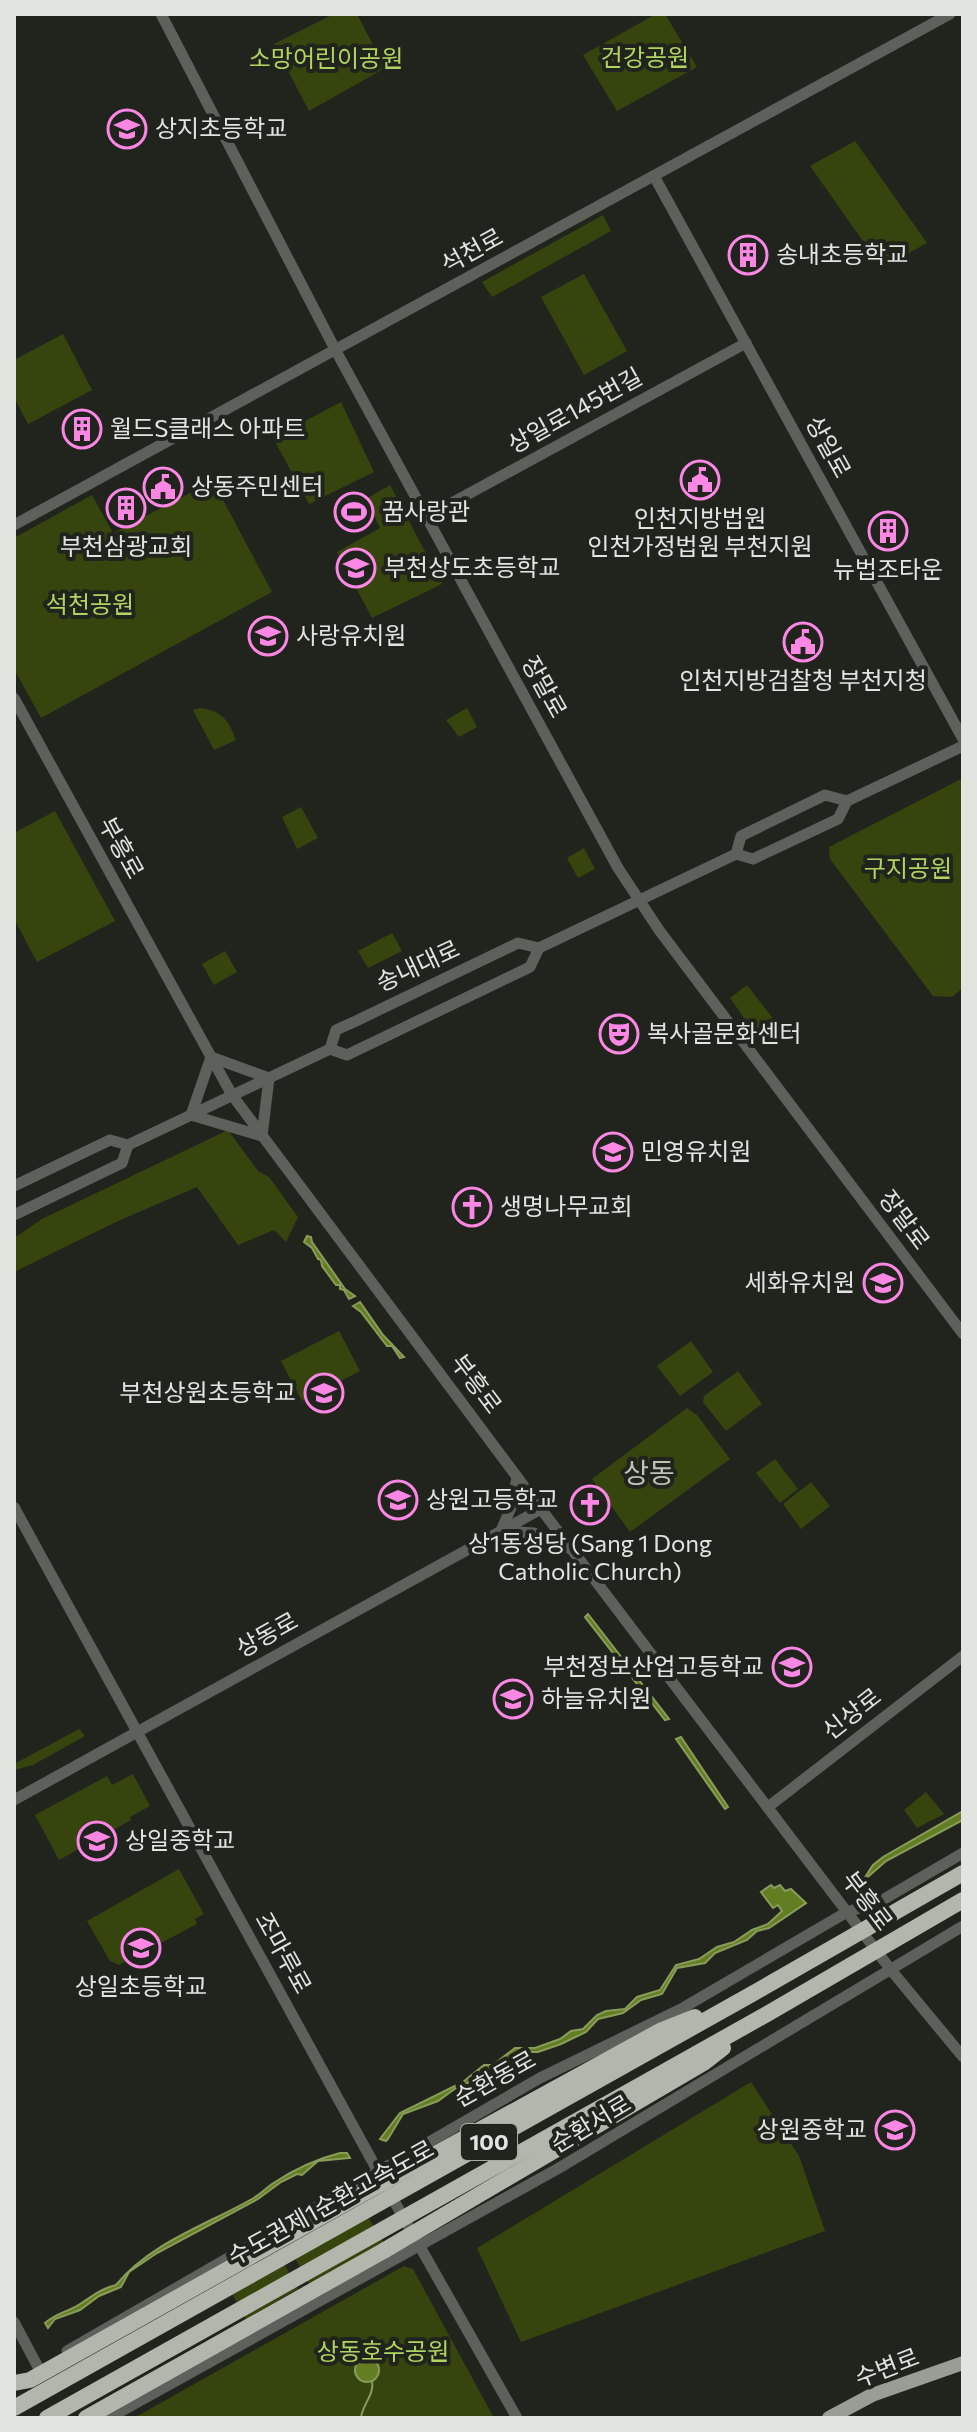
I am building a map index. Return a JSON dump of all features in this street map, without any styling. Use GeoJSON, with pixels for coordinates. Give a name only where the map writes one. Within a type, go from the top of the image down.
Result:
{"type":"FeatureCollection","features":[{"type":"Feature","properties":{"kind":"highway","name":"수도권제1순환고속도로"},"geometry":{"type":"LineString","coordinates":[[14,2408],[963,1873]]}},
{"type":"Feature","properties":{"kind":"highway","name":"수도권제1순환고속도로"},"geometry":{"type":"LineString","coordinates":[[47,2418],[767,2014],[963,1900]]}},
{"type":"Feature","properties":{"kind":"highway"},"geometry":{"type":"LineString","coordinates":[[14,2382],[30,2380],[97,2344],[660,2031],[752,1994]]}},
{"type":"Feature","properties":{"kind":"highway"},"geometry":{"type":"LineString","coordinates":[[86,2418],[452,2212],[692,2070],[767,2014]]}},
{"type":"Feature","properties":{"kind":"main road","name":"수변로"},"geometry":{"type":"LineString","coordinates":[[829,2418],[872,2395],[963,2363]]}},
{"type":"Feature","properties":{"kind":"street","name":"장말로"},"geometry":{"type":"LineString","coordinates":[[161,14],[336,351],[618,868],[695,979],[963,1334]]}},
{"type":"Feature","properties":{"kind":"street","name":"석천로"},"geometry":{"type":"LineString","coordinates":[[14,525],[950,14]]}},
{"type":"Feature","properties":{"kind":"street","name":"상일로"},"geometry":{"type":"LineString","coordinates":[[654,176],[963,739]]}},
{"type":"Feature","properties":{"kind":"street","name":"상일로145번길"},"geometry":{"type":"LineString","coordinates":[[426,517],[746,343]]}},
{"type":"Feature","properties":{"kind":"street","name":"부흥로"},"geometry":{"type":"LineString","coordinates":[[14,698],[232,1095],[891,1970],[963,2057]]}},
{"type":"Feature","properties":{"kind":"street","name":"송내대로"},"geometry":{"type":"LineString","coordinates":[[14,1186],[110,1140],[128,1145],[330,1049],[347,1055],[530,967],[539,948],[736,854],[753,859],[838,819],[847,801],[963,746]]}},
{"type":"Feature","properties":{"kind":"street","name":"송내대로"},"geometry":{"type":"LineString","coordinates":[[736,854],[741,836],[825,795],[847,801]]}},
{"type":"Feature","properties":{"kind":"street","name":"송내대로"},"geometry":{"type":"LineString","coordinates":[[330,1049],[336,1030],[518,943],[539,948]]}},
{"type":"Feature","properties":{"kind":"street"},"geometry":{"type":"LineString","coordinates":[[211,1057],[269,1078],[262,1136],[191,1115],[211,1057]]}},
{"type":"Feature","properties":{"kind":"street","name":"송내대로"},"geometry":{"type":"LineString","coordinates":[[14,1215],[122,1163],[128,1145]]}},
{"type":"Feature","properties":{"kind":"street"},"geometry":{"type":"LineString","coordinates":[[517,1477],[512,1505],[501,1531],[534,1533],[572,1550]]}},
{"type":"Feature","properties":{"kind":"street","name":"조마루로"},"geometry":{"type":"LineString","coordinates":[[14,1507],[517,2418]]}},
{"type":"Feature","properties":{"kind":"street","name":"상동로"},"geometry":{"type":"LineString","coordinates":[[14,1800],[541,1509]]}},
{"type":"Feature","properties":{"kind":"street","name":"신상로"},"geometry":{"type":"LineString","coordinates":[[768,1807],[963,1656]]}},
{"type":"Feature","properties":{"kind":"street","name":"순환동로"},"geometry":{"type":"LineString","coordinates":[[14,2382],[540,2078],[681,2009],[847,1912],[879,1902],[963,1853]]}},
{"type":"Feature","properties":{"kind":"street","name":"순환서로"},"geometry":{"type":"LineString","coordinates":[[109,2418],[559,2168],[963,1926]]}},
{"type":"Feature","properties":{"kind":"street"},"geometry":{"type":"LineString","coordinates":[[14,2322],[38,2367]]}},
{"type":"Feature","properties":{"kind":"green space","name":"소망어린이공원"},"geometry":{"type":"Polygon","coordinates":[[[334,14],[357,14],[385,68],[309,111],[274,44],[334,14]]]}},
{"type":"Feature","properties":{"kind":"green space","name":"건강공원"},"geometry":{"type":"Polygon","coordinates":[[[656,14],[665,14],[697,67],[617,111],[583,55],[656,14]]]}},
{"type":"Feature","properties":{"kind":"green space"},"geometry":{"type":"Polygon","coordinates":[[[855,141],[927,243],[882,268],[810,166],[855,141]]]}},
{"type":"Feature","properties":{"kind":"green space"},"geometry":{"type":"Polygon","coordinates":[[[603,215],[611,231],[492,297],[482,282],[603,215]]]}},
{"type":"Feature","properties":{"kind":"green space"},"geometry":{"type":"Polygon","coordinates":[[[584,274],[627,351],[584,375],[541,297],[584,274]]]}},
{"type":"Feature","properties":{"kind":"green space"},"geometry":{"type":"Polygon","coordinates":[[[63,334],[92,390],[28,424],[14,397],[14,360],[63,334]]]}},
{"type":"Feature","properties":{"kind":"green space"},"geometry":{"type":"Polygon","coordinates":[[[341,402],[374,472],[309,504],[273,438],[341,402]]]}},
{"type":"Feature","properties":{"kind":"green space","name":"석천공원"},"geometry":{"type":"Polygon","coordinates":[[[213,481],[272,592],[41,718],[14,669],[14,538],[92,495],[113,533],[213,481]]]}},
{"type":"Feature","properties":{"kind":"green space"},"geometry":{"type":"Polygon","coordinates":[[[390,485],[442,584],[372,618],[337,552],[380,528],[366,499],[390,485]]]}},
{"type":"Feature","properties":{"kind":"green space"},"geometry":{"type":"Polygon","coordinates":[[[201,708],[224,718],[236,740],[214,750],[193,710],[201,708]]]}},
{"type":"Feature","properties":{"kind":"green space"},"geometry":{"type":"Polygon","coordinates":[[[467,708],[477,727],[459,737],[446,720],[467,708]]]}},
{"type":"Feature","properties":{"kind":"green space","name":"구지공원"},"geometry":{"type":"Polygon","coordinates":[[[963,778],[963,988],[952,997],[933,996],[830,859],[829,847],[963,778]]]}},
{"type":"Feature","properties":{"kind":"green space"},"geometry":{"type":"Polygon","coordinates":[[[301,807],[318,838],[297,849],[282,817],[301,807]]]}},
{"type":"Feature","properties":{"kind":"green space"},"geometry":{"type":"Polygon","coordinates":[[[55,811],[115,921],[37,962],[14,919],[14,833],[55,811]]]}},
{"type":"Feature","properties":{"kind":"green space"},"geometry":{"type":"Polygon","coordinates":[[[584,848],[595,869],[578,878],[567,858],[584,848]]]}},
{"type":"Feature","properties":{"kind":"green space"},"geometry":{"type":"Polygon","coordinates":[[[392,933],[402,951],[368,968],[358,951],[392,933]]]}},
{"type":"Feature","properties":{"kind":"green space"},"geometry":{"type":"Polygon","coordinates":[[[225,951],[237,972],[214,985],[202,964],[225,951]]]}},
{"type":"Feature","properties":{"kind":"green space"},"geometry":{"type":"Polygon","coordinates":[[[747,985],[774,1020],[756,1035],[730,998],[747,985]]]}},
{"type":"Feature","properties":{"kind":"green space"},"geometry":{"type":"Polygon","coordinates":[[[228,1130],[258,1171],[269,1177],[298,1217],[286,1242],[274,1230],[238,1245],[197,1187],[118,1221],[14,1272],[14,1238],[42,1219],[228,1130]]]}},
{"type":"Feature","properties":{"kind":"green space"},"geometry":{"type":"Polygon","coordinates":[[[339,1331],[360,1371],[302,1401],[281,1361],[339,1331]]]}},
{"type":"Feature","properties":{"kind":"green space"},"geometry":{"type":"Polygon","coordinates":[[[691,1341],[713,1372],[680,1396],[657,1366],[691,1341]]]}},
{"type":"Feature","properties":{"kind":"green space"},"geometry":{"type":"Polygon","coordinates":[[[738,1371],[762,1404],[726,1431],[703,1402],[704,1396],[738,1371]]]}},
{"type":"Feature","properties":{"kind":"green space"},"geometry":{"type":"Polygon","coordinates":[[[687,1408],[697,1415],[730,1459],[630,1532],[592,1479],[687,1408]]]}},
{"type":"Feature","properties":{"kind":"green space"},"geometry":{"type":"Polygon","coordinates":[[[775,1459],[798,1489],[780,1503],[756,1473],[775,1459]]]}},
{"type":"Feature","properties":{"kind":"green space"},"geometry":{"type":"Polygon","coordinates":[[[811,1482],[830,1506],[801,1529],[783,1504],[811,1482]]]}},
{"type":"Feature","properties":{"kind":"green space"},"geometry":{"type":"Polygon","coordinates":[[[79,1729],[85,1736],[33,1765],[14,1770],[14,1764],[79,1729]]]}},
{"type":"Feature","properties":{"kind":"green space"},"geometry":{"type":"Polygon","coordinates":[[[133,1774],[150,1806],[59,1860],[35,1815],[107,1776],[112,1785],[133,1774]]]}},
{"type":"Feature","properties":{"kind":"green space"},"geometry":{"type":"Polygon","coordinates":[[[926,1792],[944,1814],[917,1828],[904,1810],[926,1792]]]}},
{"type":"Feature","properties":{"kind":"green space"},"geometry":{"type":"Polygon","coordinates":[[[179,1869],[204,1914],[195,1919],[197,1924],[119,1965],[110,1961],[87,1921],[179,1869]]]}},
{"type":"Feature","properties":{"kind":"green space"},"geometry":{"type":"Polygon","coordinates":[[[751,2082],[799,2156],[825,2231],[521,2342],[477,2248],[751,2082]]]}},
{"type":"Feature","properties":{"kind":"green space"},"geometry":{"type":"Polygon","coordinates":[[[368,2217],[383,2242],[309,2284],[295,2258],[368,2217]]]}},
{"type":"Feature","properties":{"kind":"green space"},"geometry":{"type":"Polygon","coordinates":[[[284,2264],[298,2289],[246,2319],[232,2294],[284,2264]]]}},
{"type":"Feature","properties":{"kind":"green space","name":"상동호수공원"},"geometry":{"type":"Polygon","coordinates":[[[404,2266],[413,2269],[494,2418],[134,2418],[404,2266]]]}},
{"type":"Feature","properties":{"kind":"shaded area"},"geometry":{"type":"Polygon","coordinates":[[[307,1236],[311,1237],[345,1289],[355,1296],[349,1299],[340,1285],[336,1285],[321,1260],[304,1242],[307,1236]]]}},
{"type":"Feature","properties":{"kind":"shaded area"},"geometry":{"type":"Polygon","coordinates":[[[360,1302],[383,1335],[404,1357],[400,1358],[392,1346],[387,1346],[353,1306],[360,1302]]]}},
{"type":"Feature","properties":{"kind":"shaded area"},"geometry":{"type":"Polygon","coordinates":[[[588,1614],[669,1719],[665,1720],[585,1617],[588,1614]]]}},
{"type":"Feature","properties":{"kind":"shaded area"},"geometry":{"type":"Polygon","coordinates":[[[681,1737],[728,1807],[725,1809],[676,1739],[681,1737]]]}},
{"type":"Feature","properties":{"kind":"shaded area"},"geometry":{"type":"Polygon","coordinates":[[[963,1811],[963,1820],[886,1861],[862,1882],[873,1865],[883,1857],[963,1811]]]}},
{"type":"Feature","properties":{"kind":"shaded area"},"geometry":{"type":"Polygon","coordinates":[[[771,1885],[774,1888],[780,1885],[785,1891],[791,1889],[806,1903],[769,1928],[715,1953],[705,1963],[677,1968],[662,1994],[641,2000],[623,2013],[598,2019],[586,2032],[561,2044],[538,2052],[519,2052],[498,2067],[481,2071],[464,2086],[438,2101],[403,2114],[388,2139],[380,2139],[400,2113],[463,2082],[484,2065],[493,2065],[515,2048],[535,2048],[560,2039],[571,2031],[583,2029],[606,2011],[625,2009],[637,1997],[660,1990],[676,1965],[699,1959],[717,1947],[734,1942],[768,1924],[782,1911],[778,1905],[773,1908],[761,1892],[771,1885]]]}},
{"type":"Feature","properties":{"kind":"shaded area"},"geometry":{"type":"Polygon","coordinates":[[[347,2153],[350,2158],[318,2161],[302,2175],[297,2174],[281,2182],[258,2199],[157,2253],[129,2272],[121,2287],[99,2296],[80,2310],[55,2319],[48,2328],[45,2323],[116,2285],[130,2270],[162,2246],[252,2199],[296,2170],[322,2158],[347,2153]]]}},
{"type":"Feature","properties":{"kind":"shaded area"},"geometry":{"type":"Polygon","coordinates":[[[367,2358],[376,2361],[379,2370],[376,2379],[367,2382],[358,2379],[355,2370],[358,2361],[367,2358]]]}},
{"type":"Feature","properties":{"kind":"waterway"},"geometry":{"type":"LineString","coordinates":[[361,2418],[372,2390],[372,2381]]}},
{"type":"Feature","properties":{"kind":"place","name":"상지초등학교"},"geometry":{"type":"Point","coordinates":[127,129]}},
{"type":"Feature","properties":{"kind":"place","name":"송내초등학교"},"geometry":{"type":"Point","coordinates":[748,255]}},
{"type":"Feature","properties":{"kind":"place","name":"월드S클래스 아파트"},"geometry":{"type":"Point","coordinates":[82,429]}},
{"type":"Feature","properties":{"kind":"place","name":"인천지방법원 인천가정법원 부천지원"},"geometry":{"type":"Point","coordinates":[700,480]}},
{"type":"Feature","properties":{"kind":"place","name":"상동주민센터"},"geometry":{"type":"Point","coordinates":[163,487]}},
{"type":"Feature","properties":{"kind":"place","name":"부천삼광교회"},"geometry":{"type":"Point","coordinates":[126,508]}},
{"type":"Feature","properties":{"kind":"place","name":"꿈사랑관"},"geometry":{"type":"Point","coordinates":[354,512]}},
{"type":"Feature","properties":{"kind":"place","name":"뉴법조타운"},"geometry":{"type":"Point","coordinates":[888,531]}},
{"type":"Feature","properties":{"kind":"place","name":"부천상도초등학교"},"geometry":{"type":"Point","coordinates":[356,568]}},
{"type":"Feature","properties":{"kind":"place","name":"사랑유치원"},"geometry":{"type":"Point","coordinates":[268,636]}},
{"type":"Feature","properties":{"kind":"place","name":"인천지방검찰청 부천지청"},"geometry":{"type":"Point","coordinates":[803,642]}},
{"type":"Feature","properties":{"kind":"place","name":"복사골문화센터"},"geometry":{"type":"Point","coordinates":[619,1034]}},
{"type":"Feature","properties":{"kind":"place","name":"민영유치원"},"geometry":{"type":"Point","coordinates":[613,1152]}},
{"type":"Feature","properties":{"kind":"place","name":"생명나무교회"},"geometry":{"type":"Point","coordinates":[472,1207]}},
{"type":"Feature","properties":{"kind":"place","name":"세화유치원"},"geometry":{"type":"Point","coordinates":[883,1283]}},
{"type":"Feature","properties":{"kind":"place","name":"부천상원초등학교"},"geometry":{"type":"Point","coordinates":[324,1393]}},
{"type":"Feature","properties":{"kind":"place","name":"상원고등학교"},"geometry":{"type":"Point","coordinates":[398,1500]}},
{"type":"Feature","properties":{"kind":"place","name":"상1동성당 (Sang 1 Dong Catholic Church)"},"geometry":{"type":"Point","coordinates":[590,1505]}},
{"type":"Feature","properties":{"kind":"place","name":"부천정보산업고등학교"},"geometry":{"type":"Point","coordinates":[792,1667]}},
{"type":"Feature","properties":{"kind":"place","name":"하늘유치원"},"geometry":{"type":"Point","coordinates":[513,1699]}},
{"type":"Feature","properties":{"kind":"place","name":"상일중학교"},"geometry":{"type":"Point","coordinates":[97,1841]}},
{"type":"Feature","properties":{"kind":"place","name":"상일초등학교"},"geometry":{"type":"Point","coordinates":[141,1948]}},
{"type":"Feature","properties":{"kind":"place","name":"상원중학교"},"geometry":{"type":"Point","coordinates":[895,2130]}},
{"type":"Feature","properties":{"kind":"district","name":"상동"},"geometry":{"type":"Point","coordinates":[649,1473]}}]}
